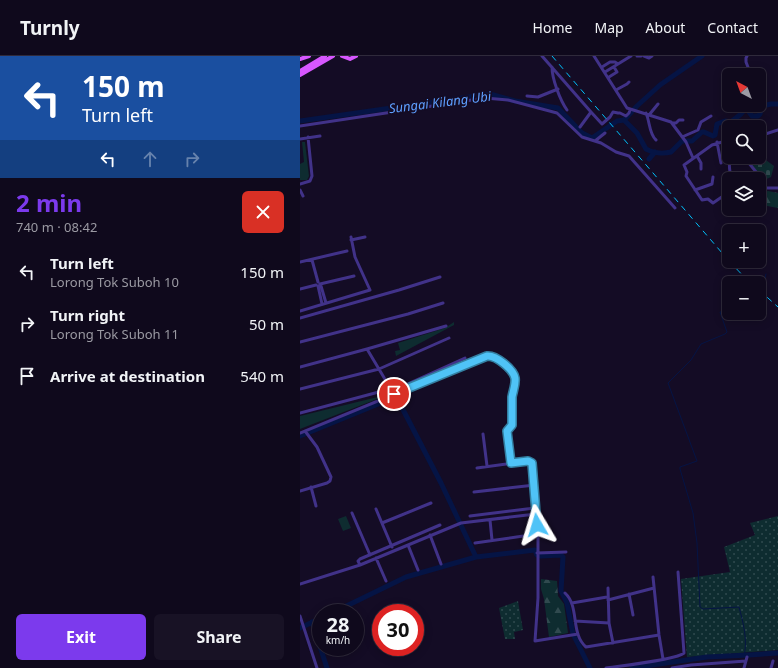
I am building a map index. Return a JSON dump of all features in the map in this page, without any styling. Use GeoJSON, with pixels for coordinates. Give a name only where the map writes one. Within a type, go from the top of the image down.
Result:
{"type":"FeatureCollection","features":[{"type":"Feature","properties":{"kind":"main road"},"geometry":{"type":"LineString","coordinates":[[300,59],[310,56]]}},
{"type":"Feature","properties":{"kind":"main road"},"geometry":{"type":"LineString","coordinates":[[300,71],[325,56]]}},
{"type":"Feature","properties":{"kind":"main road"},"geometry":{"type":"LineString","coordinates":[[300,75],[332,56],[338,56]]}},
{"type":"Feature","properties":{"kind":"main road"},"geometry":{"type":"LineString","coordinates":[[342,56],[356,56]]}},
{"type":"Feature","properties":{"kind":"street"},"geometry":{"type":"LineString","coordinates":[[542,56],[602,124],[613,112],[626,116],[630,110]]}},
{"type":"Feature","properties":{"kind":"street"},"geometry":{"type":"LineString","coordinates":[[594,56],[606,72],[627,108],[674,123],[683,120]]}},
{"type":"Feature","properties":{"kind":"street"},"geometry":{"type":"LineString","coordinates":[[606,72],[631,56]]}},
{"type":"Feature","properties":{"kind":"street"},"geometry":{"type":"LineString","coordinates":[[637,56],[649,58],[652,56]]}},
{"type":"Feature","properties":{"kind":"street"},"geometry":{"type":"LineString","coordinates":[[747,56],[746,62],[748,68]]}},
{"type":"Feature","properties":{"kind":"street"},"geometry":{"type":"LineString","coordinates":[[602,67],[611,62],[618,64]]}},
{"type":"Feature","properties":{"kind":"street"},"geometry":{"type":"LineString","coordinates":[[552,67],[552,73],[566,110]]}},
{"type":"Feature","properties":{"kind":"street"},"geometry":{"type":"LineString","coordinates":[[608,77],[617,72],[614,67]]}},
{"type":"Feature","properties":{"kind":"street"},"geometry":{"type":"LineString","coordinates":[[616,90],[629,82]]}},
{"type":"Feature","properties":{"kind":"street"},"geometry":{"type":"LineString","coordinates":[[527,96],[538,97],[558,89]]}},
{"type":"Feature","properties":{"kind":"street"},"geometry":{"type":"LineString","coordinates":[[300,126],[485,98],[508,100],[554,112],[582,137],[601,143],[616,152],[629,156],[675,208]]}},
{"type":"Feature","properties":{"kind":"street"},"geometry":{"type":"LineString","coordinates":[[647,114],[658,104]]}},
{"type":"Feature","properties":{"kind":"street"},"geometry":{"type":"LineString","coordinates":[[580,127],[591,112]]}},
{"type":"Feature","properties":{"kind":"street"},"geometry":{"type":"LineString","coordinates":[[647,114],[652,136],[656,140]]}},
{"type":"Feature","properties":{"kind":"street"},"geometry":{"type":"LineString","coordinates":[[682,138],[698,130],[701,122],[711,116]]}},
{"type":"Feature","properties":{"kind":"street"},"geometry":{"type":"LineString","coordinates":[[671,122],[686,142],[693,158]]}},
{"type":"Feature","properties":{"kind":"street"},"geometry":{"type":"LineString","coordinates":[[766,134],[778,130]]}},
{"type":"Feature","properties":{"kind":"street"},"geometry":{"type":"LineString","coordinates":[[595,141],[605,133]]}},
{"type":"Feature","properties":{"kind":"street"},"geometry":{"type":"LineString","coordinates":[[300,140],[320,136]]}},
{"type":"Feature","properties":{"kind":"street"},"geometry":{"type":"LineString","coordinates":[[300,184],[310,181],[312,176],[308,138]]}},
{"type":"Feature","properties":{"kind":"street"},"geometry":{"type":"LineString","coordinates":[[722,141],[717,142],[684,165],[687,172],[686,176],[702,200],[708,199],[713,203],[722,197]]}},
{"type":"Feature","properties":{"kind":"street"},"geometry":{"type":"LineString","coordinates":[[717,142],[721,163]]}},
{"type":"Feature","properties":{"kind":"street"},"geometry":{"type":"LineString","coordinates":[[697,156],[701,163],[701,169]]}},
{"type":"Feature","properties":{"kind":"street"},"geometry":{"type":"LineString","coordinates":[[750,164],[756,172]]}},
{"type":"Feature","properties":{"kind":"street"},"geometry":{"type":"LineString","coordinates":[[695,190],[712,184],[713,177]]}},
{"type":"Feature","properties":{"kind":"street"},"geometry":{"type":"LineString","coordinates":[[766,188],[778,188]]}},
{"type":"Feature","properties":{"kind":"street"},"geometry":{"type":"LineString","coordinates":[[300,190],[303,196]]}},
{"type":"Feature","properties":{"kind":"street"},"geometry":{"type":"LineString","coordinates":[[300,311],[369,292],[370,289],[355,257],[351,239],[365,237]]}},
{"type":"Feature","properties":{"kind":"street"},"geometry":{"type":"LineString","coordinates":[[300,262],[347,251]]}},
{"type":"Feature","properties":{"kind":"street"},"geometry":{"type":"LineString","coordinates":[[312,260],[324,304]]}},
{"type":"Feature","properties":{"kind":"street"},"geometry":{"type":"LineString","coordinates":[[300,288],[354,276]]}},
{"type":"Feature","properties":{"kind":"street"},"geometry":{"type":"LineString","coordinates":[[300,318],[398,291],[440,277]]}},
{"type":"Feature","properties":{"kind":"street"},"geometry":{"type":"LineString","coordinates":[[300,342],[408,314],[443,303]]}},
{"type":"Feature","properties":{"kind":"street"},"geometry":{"type":"LineString","coordinates":[[300,366],[367,349],[446,326]]}},
{"type":"Feature","properties":{"kind":"street"},"geometry":{"type":"LineString","coordinates":[[300,389],[379,369],[449,338]]}},
{"type":"Feature","properties":{"kind":"street"},"geometry":{"type":"LineString","coordinates":[[367,349],[390,389]]}},
{"type":"Feature","properties":{"kind":"street"},"geometry":{"type":"LineString","coordinates":[[300,433],[307,433],[492,355],[502,361],[515,378],[512,400],[512,425],[507,431],[511,463]]}},
{"type":"Feature","properties":{"kind":"street"},"geometry":{"type":"LineString","coordinates":[[300,413],[390,389],[392,391],[465,358]]}},
{"type":"Feature","properties":{"kind":"street"},"geometry":{"type":"LineString","coordinates":[[300,491],[327,483],[330,481],[331,477],[317,447],[307,433]]}},
{"type":"Feature","properties":{"kind":"street"},"geometry":{"type":"LineString","coordinates":[[483,434],[487,466]]}},
{"type":"Feature","properties":{"kind":"street"},"geometry":{"type":"LineString","coordinates":[[477,468],[528,461],[531,462],[535,485],[535,508],[537,515],[538,598],[535,641],[577,634]]}},
{"type":"Feature","properties":{"kind":"street"},"geometry":{"type":"LineString","coordinates":[[474,492],[535,485]]}},
{"type":"Feature","properties":{"kind":"street"},"geometry":{"type":"LineString","coordinates":[[311,488],[316,506]]}},
{"type":"Feature","properties":{"kind":"street"},"geometry":{"type":"LineString","coordinates":[[382,523],[431,502]]}},
{"type":"Feature","properties":{"kind":"street"},"geometry":{"type":"LineString","coordinates":[[470,516],[535,508]]}},
{"type":"Feature","properties":{"kind":"street"},"geometry":{"type":"LineString","coordinates":[[376,509],[394,551]]}},
{"type":"Feature","properties":{"kind":"street"},"geometry":{"type":"LineString","coordinates":[[352,513],[370,555]]}},
{"type":"Feature","properties":{"kind":"street"},"geometry":{"type":"LineString","coordinates":[[300,584],[360,565],[454,525],[468,522],[537,515]]}},
{"type":"Feature","properties":{"kind":"street"},"geometry":{"type":"LineString","coordinates":[[490,520],[492,540]]}},
{"type":"Feature","properties":{"kind":"street"},"geometry":{"type":"LineString","coordinates":[[360,565],[359,560],[440,525]]}},
{"type":"Feature","properties":{"kind":"street"},"geometry":{"type":"LineString","coordinates":[[475,543],[537,534]]}},
{"type":"Feature","properties":{"kind":"street"},"geometry":{"type":"LineString","coordinates":[[430,536],[441,564]]}},
{"type":"Feature","properties":{"kind":"street"},"geometry":{"type":"LineString","coordinates":[[408,545],[418,570]]}},
{"type":"Feature","properties":{"kind":"street"},"geometry":{"type":"LineString","coordinates":[[537,555],[566,552]]}},
{"type":"Feature","properties":{"kind":"street"},"geometry":{"type":"LineString","coordinates":[[376,558],[386,581]]}},
{"type":"Feature","properties":{"kind":"street"},"geometry":{"type":"LineString","coordinates":[[606,668],[643,665],[684,653],[678,572]]}},
{"type":"Feature","properties":{"kind":"street"},"geometry":{"type":"LineString","coordinates":[[653,577],[663,659]]}},
{"type":"Feature","properties":{"kind":"street"},"geometry":{"type":"LineString","coordinates":[[608,588],[609,623],[613,643]]}},
{"type":"Feature","properties":{"kind":"street"},"geometry":{"type":"LineString","coordinates":[[572,603],[608,599],[654,588]]}},
{"type":"Feature","properties":{"kind":"street"},"geometry":{"type":"LineString","coordinates":[[565,593],[572,603],[577,634],[586,647],[659,635]]}},
{"type":"Feature","properties":{"kind":"street"},"geometry":{"type":"LineString","coordinates":[[629,594],[633,615]]}},
{"type":"Feature","properties":{"kind":"street"},"geometry":{"type":"LineString","coordinates":[[300,616],[317,668]]}},
{"type":"Feature","properties":{"kind":"street"},"geometry":{"type":"LineString","coordinates":[[575,621],[609,623]]}},
{"type":"Feature","properties":{"kind":"street"},"geometry":{"type":"LineString","coordinates":[[672,668],[747,659],[744,668]]}},
{"type":"Feature","properties":{"kind":"street"},"geometry":{"type":"LineString","coordinates":[[771,668],[773,661]]}},
{"type":"Feature","properties":{"kind":"green space"},"geometry":{"type":"Polygon","coordinates":[[[302,142],[305,142],[309,176],[307,180],[300,180],[300,164],[304,162],[302,142]]]}},
{"type":"Feature","properties":{"kind":"green space"},"geometry":{"type":"Polygon","coordinates":[[[766,160],[774,166],[771,177],[766,179],[766,172],[758,172],[751,164],[766,164],[766,160]]]}},
{"type":"Feature","properties":{"kind":"green space"},"geometry":{"type":"Polygon","coordinates":[[[766,191],[778,193],[778,208],[766,206],[766,191]]]}},
{"type":"Feature","properties":{"kind":"green space"},"geometry":{"type":"Polygon","coordinates":[[[454,322],[454,325],[396,356],[395,351],[400,350],[398,343],[445,328],[454,322]]]}},
{"type":"Feature","properties":{"kind":"green space"},"geometry":{"type":"Polygon","coordinates":[[[390,394],[300,429],[300,416],[390,394]]]}},
{"type":"Feature","properties":{"kind":"green space"},"geometry":{"type":"Polygon","coordinates":[[[346,516],[351,528],[343,531],[338,519],[346,516]]]}},
{"type":"Feature","properties":{"kind":"green space"},"geometry":{"type":"Polygon","coordinates":[[[778,516],[778,650],[687,657],[681,579],[730,572],[724,547],[755,535],[750,523],[778,516]]]}},
{"type":"Feature","properties":{"kind":"green space"},"geometry":{"type":"Polygon","coordinates":[[[541,579],[557,581],[558,596],[564,604],[568,633],[549,637],[544,599],[541,589],[541,579]]]}},
{"type":"Feature","properties":{"kind":"green space"},"geometry":{"type":"Polygon","coordinates":[[[518,601],[523,630],[514,632],[515,639],[505,639],[499,608],[518,601]]]}},
{"type":"Feature","properties":{"kind":"waterway"},"geometry":{"type":"LineString","coordinates":[[624,120],[660,85],[702,56]]}},
{"type":"Feature","properties":{"kind":"waterway","name":"Sungai Kilang Ubi"},"geometry":{"type":"LineString","coordinates":[[300,121],[490,94],[515,101],[558,108],[582,133],[592,138],[617,121],[624,120],[637,133],[646,149],[665,153],[671,152],[682,141],[692,141],[702,132],[713,136],[715,135],[717,124],[725,121],[731,122],[746,108],[752,116],[758,116],[762,106],[778,104]]}},
{"type":"Feature","properties":{"kind":"waterway"},"geometry":{"type":"LineString","coordinates":[[649,159],[655,152]]}},
{"type":"Feature","properties":{"kind":"waterway"},"geometry":{"type":"LineString","coordinates":[[722,311],[720,312],[722,318]]}},
{"type":"Feature","properties":{"kind":"waterway"},"geometry":{"type":"LineString","coordinates":[[723,320],[727,332],[701,344],[691,360],[668,383],[697,461],[680,467],[680,469],[693,513],[697,543],[700,607],[703,609],[739,607],[745,637],[744,656]]}},
{"type":"Feature","properties":{"kind":"waterway"},"geometry":{"type":"LineString","coordinates":[[300,436],[393,398],[398,400],[441,483],[476,557]]}},
{"type":"Feature","properties":{"kind":"waterway"},"geometry":{"type":"LineString","coordinates":[[350,604],[406,577],[476,557],[535,550],[537,555],[541,556],[561,555],[563,557],[561,591],[567,603],[573,634],[590,668]]}},
{"type":"Feature","properties":{"kind":"waterway"},"geometry":{"type":"LineString","coordinates":[[300,628],[312,622]]}},
{"type":"Feature","properties":{"kind":"waterway"},"geometry":{"type":"LineString","coordinates":[[632,668],[707,657],[778,653]]}},
{"type":"Feature","properties":{"kind":"waterway"},"geometry":{"type":"LineString","coordinates":[[323,656],[327,668]]}},
{"type":"Feature","properties":{"kind":"railway"},"geometry":{"type":"LineString","coordinates":[[552,56],[722,253]]}},
{"type":"Feature","properties":{"kind":"railway"},"geometry":{"type":"LineString","coordinates":[[736,268],[743,276]]}},
{"type":"Feature","properties":{"kind":"railway"},"geometry":{"type":"LineString","coordinates":[[766,296],[778,307]]}},
{"type":"Feature","properties":{"kind":"route"},"geometry":{"type":"LineString","coordinates":[[394,394],[487,356],[492,355],[502,361],[515,378],[512,395],[512,425],[507,431],[511,463],[530,461],[532,463],[535,485],[536,514],[538,516],[537,525]]}}]}
